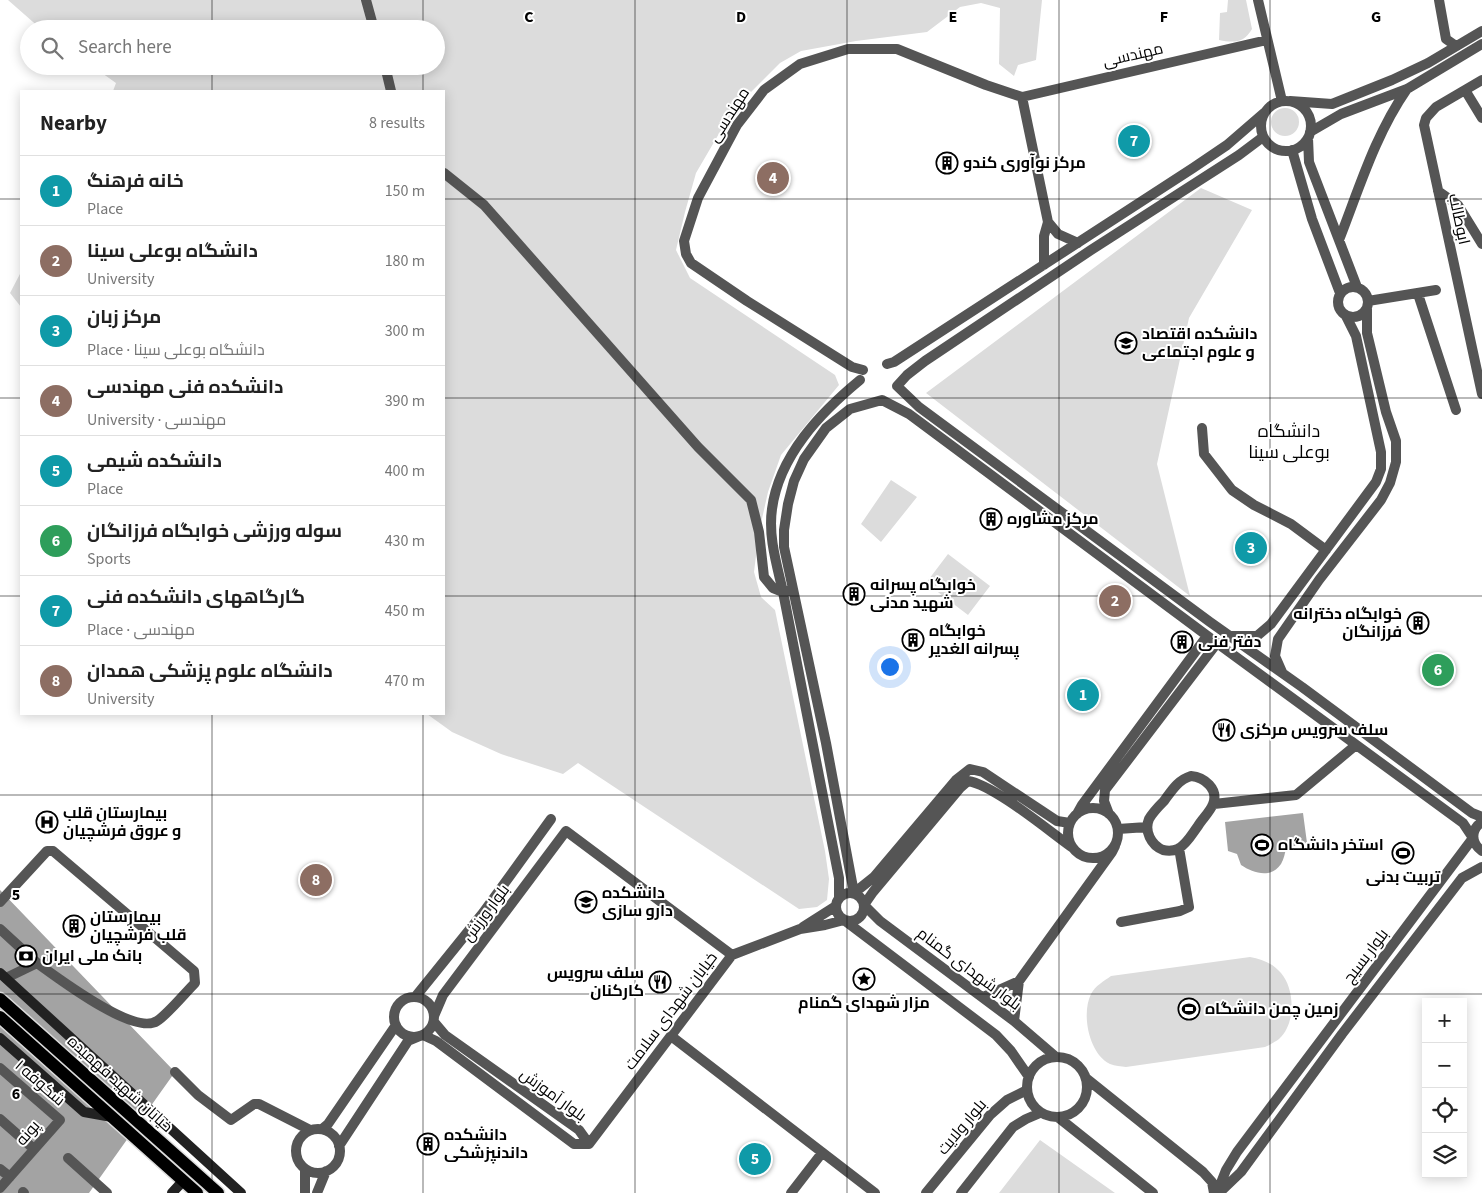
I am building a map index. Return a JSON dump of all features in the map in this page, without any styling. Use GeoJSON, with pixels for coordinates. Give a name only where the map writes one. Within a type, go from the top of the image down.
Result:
{"type":"FeatureCollection","features":[{"type":"Feature","properties":{"kind":"main road","name":"خیابان شهید فهمیده"},"geometry":{"type":"LineString","coordinates":[[0,999],[218,1193]]}},
{"type":"Feature","properties":{"kind":"main road","name":"خیابان شهید فهمیده"},"geometry":{"type":"LineString","coordinates":[[0,1017],[182,1182],[197,1193]]}},
{"type":"Feature","properties":{"kind":"street"},"geometry":{"type":"LineString","coordinates":[[366,0],[372,20]]}},
{"type":"Feature","properties":{"kind":"street"},"geometry":{"type":"LineString","coordinates":[[1258,0],[1267,40],[1286,101]]}},
{"type":"Feature","properties":{"kind":"street"},"geometry":{"type":"LineString","coordinates":[[1439,0],[1446,39],[1456,46]]}},
{"type":"Feature","properties":{"kind":"street"},"geometry":{"type":"LineString","coordinates":[[1482,30],[1428,63],[1332,104],[1286,101],[1268,107],[1261,121],[1263,137],[1276,149],[1292,150],[1298,147],[1309,135],[1341,114],[1407,89],[1482,44]]}},
{"type":"Feature","properties":{"kind":"street","name":"مهندسی"},"geometry":{"type":"LineString","coordinates":[[863,370],[852,367],[747,301],[691,263],[686,254],[684,241],[698,198],[737,125],[764,90],[800,64],[848,48],[897,49],[986,85],[1022,97],[1267,40]]}},
{"type":"Feature","properties":{"kind":"street"},"geometry":{"type":"LineString","coordinates":[[387,75],[391,90]]}},
{"type":"Feature","properties":{"kind":"street","name":"ابوطالب"},"geometry":{"type":"LineString","coordinates":[[1482,80],[1436,107],[1426,118],[1425,133],[1478,355],[1482,394]]}},
{"type":"Feature","properties":{"kind":"street"},"geometry":{"type":"LineString","coordinates":[[1339,240],[1380,133],[1392,110],[1407,89]]}},
{"type":"Feature","properties":{"kind":"street"},"geometry":{"type":"LineString","coordinates":[[1465,90],[1482,118]]}},
{"type":"Feature","properties":{"kind":"street"},"geometry":{"type":"LineString","coordinates":[[1022,97],[1048,222],[1044,236],[1044,265]]}},
{"type":"Feature","properties":{"kind":"street"},"geometry":{"type":"LineString","coordinates":[[1286,101],[1298,103],[1308,115],[1311,123],[1309,162],[1357,287]]}},
{"type":"Feature","properties":{"kind":"street"},"geometry":{"type":"LineString","coordinates":[[887,364],[894,362],[1227,145],[1264,113]]}},
{"type":"Feature","properties":{"kind":"street"},"geometry":{"type":"LineString","coordinates":[[1263,137],[1239,155],[933,355],[907,375],[897,386],[919,407],[1472,813],[1482,818]]}},
{"type":"Feature","properties":{"kind":"street"},"geometry":{"type":"LineString","coordinates":[[1292,150],[1312,219],[1340,293]]}},
{"type":"Feature","properties":{"kind":"street"},"geometry":{"type":"LineString","coordinates":[[445,174],[484,206],[698,447],[751,500],[759,532],[764,577],[773,588],[788,591]]}},
{"type":"Feature","properties":{"kind":"street"},"geometry":{"type":"LineString","coordinates":[[1438,191],[1458,205],[1482,244]]}},
{"type":"Feature","properties":{"kind":"street"},"geometry":{"type":"LineString","coordinates":[[1048,222],[1058,234],[1078,243]]}},
{"type":"Feature","properties":{"kind":"street"},"geometry":{"type":"LineString","coordinates":[[1230,636],[1257,636],[1272,624],[1376,482],[1381,469],[1381,452],[1356,336],[1346,316],[1340,310],[1337,301],[1340,293],[1348,287],[1357,287],[1365,292],[1367,333],[1386,412],[1396,441],[1396,462],[1390,483],[1382,500],[1320,580],[1278,639],[1275,656],[1283,673]]}},
{"type":"Feature","properties":{"kind":"street"},"geometry":{"type":"LineString","coordinates":[[1346,316],[1360,315],[1367,305],[1436,290]]}},
{"type":"Feature","properties":{"kind":"street"},"geometry":{"type":"LineString","coordinates":[[1418,294],[1456,410]]}},
{"type":"Feature","properties":{"kind":"street"},"geometry":{"type":"LineString","coordinates":[[854,893],[824,734],[788,591],[772,546],[771,510],[779,477],[794,450],[839,397],[860,380]]}},
{"type":"Feature","properties":{"kind":"street"},"geometry":{"type":"LineString","coordinates":[[1029,1077],[1011,1051],[996,1035],[838,914],[839,878],[788,591],[784,530],[794,481],[804,459],[826,428],[850,409],[882,400],[909,414],[1217,644],[1463,823],[1477,847],[1482,851]]}},
{"type":"Feature","properties":{"kind":"street"},"geometry":{"type":"LineString","coordinates":[[1202,428],[1204,454],[1232,490],[1254,505],[1291,524],[1326,550]]}},
{"type":"Feature","properties":{"kind":"street"},"geometry":{"type":"LineString","coordinates":[[1073,848],[1068,836],[1070,823],[1208,636]]}},
{"type":"Feature","properties":{"kind":"street"},"geometry":{"type":"LineString","coordinates":[[1014,1021],[1019,982],[1115,846],[1118,838],[1118,829],[1104,801],[1105,790],[1217,644]]}},
{"type":"Feature","properties":{"kind":"street"},"geometry":{"type":"LineString","coordinates":[[1214,804],[1296,795],[1356,745]]}},
{"type":"Feature","properties":{"kind":"street"},"geometry":{"type":"LineString","coordinates":[[854,893],[874,877],[956,780],[970,769],[983,772],[1057,821],[1070,823]]}},
{"type":"Feature","properties":{"kind":"street"},"geometry":{"type":"LineString","coordinates":[[1191,776],[1199,777],[1207,782],[1213,790],[1214,804],[1187,841],[1179,848],[1167,851],[1155,845],[1149,836],[1147,828],[1150,819],[1184,778],[1191,776]]}},
{"type":"Feature","properties":{"kind":"street"},"geometry":{"type":"LineString","coordinates":[[844,920],[856,920],[863,913],[864,905],[873,892],[960,788],[968,781],[978,783],[1010,802],[1086,858],[1102,856],[1110,852],[1115,846]]}},
{"type":"Feature","properties":{"kind":"street"},"geometry":{"type":"LineString","coordinates":[[1077,814],[1084,809],[1093,808],[1109,814]]}},
{"type":"Feature","properties":{"kind":"street","name":"بلوار ورزش"},"geometry":{"type":"LineString","coordinates":[[416,996],[482,913],[551,819]]}},
{"type":"Feature","properties":{"kind":"street","name":"بلوار بسیج"},"geometry":{"type":"LineString","coordinates":[[1217,1193],[1226,1170],[1237,1152],[1473,838],[1475,828],[1482,822]]}},
{"type":"Feature","properties":{"kind":"street"},"geometry":{"type":"LineString","coordinates":[[1118,829],[1147,828]]}},
{"type":"Feature","properties":{"kind":"street","name":"بلوار ورزش"},"geometry":{"type":"LineString","coordinates":[[434,1019],[443,996],[566,831],[732,955]]}},
{"type":"Feature","properties":{"kind":"street"},"geometry":{"type":"LineString","coordinates":[[1122,922],[1180,911],[1189,907],[1179,848]]}},
{"type":"Feature","properties":{"kind":"street"},"geometry":{"type":"LineString","coordinates":[[0,902],[47,851],[53,851],[194,971],[195,983],[158,1021],[150,1024],[139,1023],[87,998],[37,963],[0,929]]}},
{"type":"Feature","properties":{"kind":"street","name":"بلوار بسیج"},"geometry":{"type":"LineString","coordinates":[[1217,1193],[1241,1172],[1342,1034],[1462,878],[1482,867]]}},
{"type":"Feature","properties":{"kind":"street"},"geometry":{"type":"LineString","coordinates":[[838,902],[846,893],[854,893],[861,898],[864,905]]}},
{"type":"Feature","properties":{"kind":"street","name":"خیابان شهدای سلامت"},"geometry":{"type":"LineString","coordinates":[[800,929],[838,902]]}},
{"type":"Feature","properties":{"kind":"street","name":"بلوار شهدای گمنام"},"geometry":{"type":"LineString","coordinates":[[864,905],[880,921],[1014,1021],[1056,1057]]}},
{"type":"Feature","properties":{"kind":"street","name":"خیابان شهدای سلامت"},"geometry":{"type":"LineString","coordinates":[[589,1144],[732,955],[800,929],[844,920]]}},
{"type":"Feature","properties":{"kind":"street"},"geometry":{"type":"LineString","coordinates":[[37,963],[3,976],[241,1193]]}},
{"type":"Feature","properties":{"kind":"street"},"geometry":{"type":"LineString","coordinates":[[982,997],[1019,982]]}},
{"type":"Feature","properties":{"kind":"street"},"geometry":{"type":"LineString","coordinates":[[340,1146],[408,1041],[421,1035],[431,1028],[434,1019],[431,1005],[427,1001],[416,996],[402,1000],[398,1005],[394,1018],[396,1025],[408,1036],[421,1035]]}},
{"type":"Feature","properties":{"kind":"street","name":"بلوار آموزش"},"geometry":{"type":"LineString","coordinates":[[434,1019],[444,1035],[579,1130],[589,1144]]}},
{"type":"Feature","properties":{"kind":"street"},"geometry":{"type":"LineString","coordinates":[[322,1129],[328,1124],[396,1025]]}},
{"type":"Feature","properties":{"kind":"street","name":"بلوار آموزش"},"geometry":{"type":"LineString","coordinates":[[421,1035],[436,1041],[574,1144],[589,1144]]}},
{"type":"Feature","properties":{"kind":"street"},"geometry":{"type":"LineString","coordinates":[[671,1036],[875,1193]]}},
{"type":"Feature","properties":{"kind":"street"},"geometry":{"type":"LineString","coordinates":[[0,1038],[84,1112],[112,1117]]}},
{"type":"Feature","properties":{"kind":"street"},"geometry":{"type":"LineString","coordinates":[[1087,1079],[1088,1090],[1085,1100],[1080,1108],[1072,1114],[1059,1118],[1049,1117],[1033,1107],[1029,1099],[1027,1090],[1029,1077],[1036,1065],[1044,1060],[1056,1057],[1070,1060],[1077,1064],[1087,1079],[1203,1172],[1212,1182],[1217,1193]]}},
{"type":"Feature","properties":{"kind":"street","name":"شکوفه ۱"},"geometry":{"type":"LineString","coordinates":[[0,1068],[60,1120]]}},
{"type":"Feature","properties":{"kind":"street"},"geometry":{"type":"LineString","coordinates":[[175,1072],[198,1095],[231,1120],[254,1104],[258,1104],[310,1130],[322,1129],[333,1135],[340,1146],[340,1152],[336,1164],[326,1171],[312,1172],[300,1164],[296,1151],[300,1138],[310,1130]]}},
{"type":"Feature","properties":{"kind":"street","name":"بلوار ولایت"},"geometry":{"type":"LineString","coordinates":[[926,1193],[990,1115],[1007,1100],[1027,1090]]}},
{"type":"Feature","properties":{"kind":"street"},"geometry":{"type":"LineString","coordinates":[[521,1104],[528,1095]]}},
{"type":"Feature","properties":{"kind":"street"},"geometry":{"type":"LineString","coordinates":[[961,1193],[1013,1127],[1040,1113]]}},
{"type":"Feature","properties":{"kind":"street"},"geometry":{"type":"LineString","coordinates":[[1059,1118],[1153,1193]]}},
{"type":"Feature","properties":{"kind":"street"},"geometry":{"type":"LineString","coordinates":[[0,1119],[34,1149]]}},
{"type":"Feature","properties":{"kind":"street","name":"پونه"},"geometry":{"type":"LineString","coordinates":[[0,1188],[60,1120]]}},
{"type":"Feature","properties":{"kind":"street"},"geometry":{"type":"LineString","coordinates":[[791,1193],[822,1153]]}},
{"type":"Feature","properties":{"kind":"street"},"geometry":{"type":"LineString","coordinates":[[68,1158],[107,1193]]}},
{"type":"Feature","properties":{"kind":"street"},"geometry":{"type":"LineString","coordinates":[[0,1169],[10,1177]]}},
{"type":"Feature","properties":{"kind":"street"},"geometry":{"type":"LineString","coordinates":[[305,1169],[305,1193]]}},
{"type":"Feature","properties":{"kind":"street"},"geometry":{"type":"LineString","coordinates":[[317,1193],[326,1171]]}},
{"type":"Feature","properties":{"kind":"street"},"geometry":{"type":"LineString","coordinates":[[172,1193],[182,1182],[189,1193]]}},
{"type":"Feature","properties":{"kind":"shaded area"},"geometry":{"type":"Polygon","coordinates":[[[8,0],[1042,0],[1036,60],[1018,65],[1014,76],[999,64],[1000,8],[981,3],[960,7],[927,32],[856,41],[801,51],[780,63],[749,94],[724,125],[696,173],[685,212],[676,250],[690,278],[835,375],[839,385],[781,455],[768,492],[759,532],[754,572],[761,597],[775,610],[825,851],[829,879],[827,900],[817,907],[799,909],[578,763],[563,774],[501,754],[452,732],[428,715],[445,715],[445,90],[113,90],[116,83],[105,75],[445,75],[445,20],[31,20],[8,0]]]}},
{"type":"Feature","properties":{"kind":"shaded area"},"geometry":{"type":"Polygon","coordinates":[[[1228,0],[1246,0],[1252,29],[1246,37],[1238,41],[1219,40],[1220,13],[1227,12],[1228,0]]]}},
{"type":"Feature","properties":{"kind":"shaded area"},"geometry":{"type":"Polygon","coordinates":[[[1285,108],[1295,112],[1299,122],[1295,132],[1285,136],[1275,132],[1271,122],[1275,112],[1285,108]]]}},
{"type":"Feature","properties":{"kind":"shaded area"},"geometry":{"type":"Polygon","coordinates":[[[1201,188],[1252,210],[1189,318],[1157,464],[1190,596],[926,393],[1201,188]]]}},
{"type":"Feature","properties":{"kind":"shaded area"},"geometry":{"type":"Polygon","coordinates":[[[20,274],[20,306],[10,293],[20,274]]]}},
{"type":"Feature","properties":{"kind":"shaded area"},"geometry":{"type":"Polygon","coordinates":[[[891,480],[917,497],[881,542],[861,524],[891,480]]]}},
{"type":"Feature","properties":{"kind":"shaded area"},"geometry":{"type":"Polygon","coordinates":[[[948,554],[990,586],[968,615],[926,583],[948,554]]]}},
{"type":"Feature","properties":{"kind":"shaded area"},"geometry":{"type":"Polygon","coordinates":[[[1439,653],[1452,664],[1437,684],[1424,675],[1439,653]]]}},
{"type":"Feature","properties":{"kind":"shaded area","name":"استخر دانشگاه"},"geometry":{"type":"Polygon","coordinates":[[[1303,813],[1307,843],[1286,848],[1281,864],[1272,872],[1262,873],[1251,870],[1241,865],[1237,854],[1228,851],[1225,822],[1303,813]]]}},
{"type":"Feature","properties":{"kind":"shaded area"},"geometry":{"type":"Polygon","coordinates":[[[0,890],[175,1072],[89,1193],[0,1193],[0,890]]]}},
{"type":"Feature","properties":{"kind":"shaded area","name":"زمین چمن دانشگاه"},"geometry":{"type":"Polygon","coordinates":[[[1250,957],[1263,960],[1274,967],[1286,980],[1289,988],[1292,1006],[1291,1016],[1285,1033],[1276,1041],[1265,1047],[1126,1067],[1110,1064],[1097,1052],[1092,1043],[1087,1022],[1088,1002],[1095,989],[1111,976],[1250,957]]]}},
{"type":"Feature","properties":{"kind":"shaded area"},"geometry":{"type":"Polygon","coordinates":[[[1040,1140],[1115,1193],[999,1193],[1040,1140]]]}},
{"type":"Feature","properties":{"kind":"place","name":"گارگاههای دانشکده فنی"},"geometry":{"type":"Point","coordinates":[1134,141]}},
{"type":"Feature","properties":{"kind":"place","name":"مرکز نوآوری کندو"},"geometry":{"type":"Point","coordinates":[947,163]}},
{"type":"Feature","properties":{"kind":"place","name":"دانشکده فنی مهندسی"},"geometry":{"type":"Point","coordinates":[773,178]}},
{"type":"Feature","properties":{"kind":"place","name":"دانشکده اقتصاد و علوم اجتماعی"},"geometry":{"type":"Point","coordinates":[1126,343]}},
{"type":"Feature","properties":{"kind":"place","name":"مرکز مشاوره"},"geometry":{"type":"Point","coordinates":[991,519]}},
{"type":"Feature","properties":{"kind":"place","name":"مرکز زبان"},"geometry":{"type":"Point","coordinates":[1251,548]}},
{"type":"Feature","properties":{"kind":"place","name":"خوابگاه پسرانه شهید مدنی"},"geometry":{"type":"Point","coordinates":[854,594]}},
{"type":"Feature","properties":{"kind":"place","name":"دانشگاه بوعلی سینا"},"geometry":{"type":"Point","coordinates":[1115,601]}},
{"type":"Feature","properties":{"kind":"place","name":"خوابگاه دخترانه فرزانگان"},"geometry":{"type":"Point","coordinates":[1418,623]}},
{"type":"Feature","properties":{"kind":"place","name":"خوابگاه پسرانه الغدیر"},"geometry":{"type":"Point","coordinates":[913,640]}},
{"type":"Feature","properties":{"kind":"place","name":"دفتر فنی"},"geometry":{"type":"Point","coordinates":[1182,642]}},
{"type":"Feature","properties":{"kind":"place","name":"سوله ورزشی خوابگاه فرزانگان"},"geometry":{"type":"Point","coordinates":[1438,670]}},
{"type":"Feature","properties":{"kind":"place","name":"خانه فرهنگ"},"geometry":{"type":"Point","coordinates":[1083,695]}},
{"type":"Feature","properties":{"kind":"place","name":"سلف سرویس مرکزی"},"geometry":{"type":"Point","coordinates":[1224,730]}},
{"type":"Feature","properties":{"kind":"place","name":"بیمارستان قلب و عروق فرشچیان"},"geometry":{"type":"Point","coordinates":[47,822]}},
{"type":"Feature","properties":{"kind":"place","name":"استخر دانشگاه"},"geometry":{"type":"Point","coordinates":[1262,845]}},
{"type":"Feature","properties":{"kind":"place","name":"تربیت بدنی"},"geometry":{"type":"Point","coordinates":[1403,853]}},
{"type":"Feature","properties":{"kind":"place","name":"دانشگاه علوم پزشکی همدان"},"geometry":{"type":"Point","coordinates":[316,880]}},
{"type":"Feature","properties":{"kind":"place","name":"دانشکده دارو سازی"},"geometry":{"type":"Point","coordinates":[586,902]}},
{"type":"Feature","properties":{"kind":"place","name":"بیمارستان قلب فرشچیان"},"geometry":{"type":"Point","coordinates":[74,926]}},
{"type":"Feature","properties":{"kind":"place","name":"بانک ملی ایران"},"geometry":{"type":"Point","coordinates":[26,956]}},
{"type":"Feature","properties":{"kind":"place","name":"مزار شهدای گمنام"},"geometry":{"type":"Point","coordinates":[864,979]}},
{"type":"Feature","properties":{"kind":"place","name":"سلف سرویس کارکنان"},"geometry":{"type":"Point","coordinates":[660,982]}},
{"type":"Feature","properties":{"kind":"place","name":"زمین چمن دانشگاه"},"geometry":{"type":"Point","coordinates":[1189,1009]}},
{"type":"Feature","properties":{"kind":"place","name":"دانشکده داندنپزشکی"},"geometry":{"type":"Point","coordinates":[428,1144]}},
{"type":"Feature","properties":{"kind":"place","name":"دانشکده شیمی"},"geometry":{"type":"Point","coordinates":[755,1159]}},
{"type":"Feature","properties":{"kind":"district","name":"دانشگاه بوعلی سینا"},"geometry":{"type":"Point","coordinates":[1289,441]}}]}
